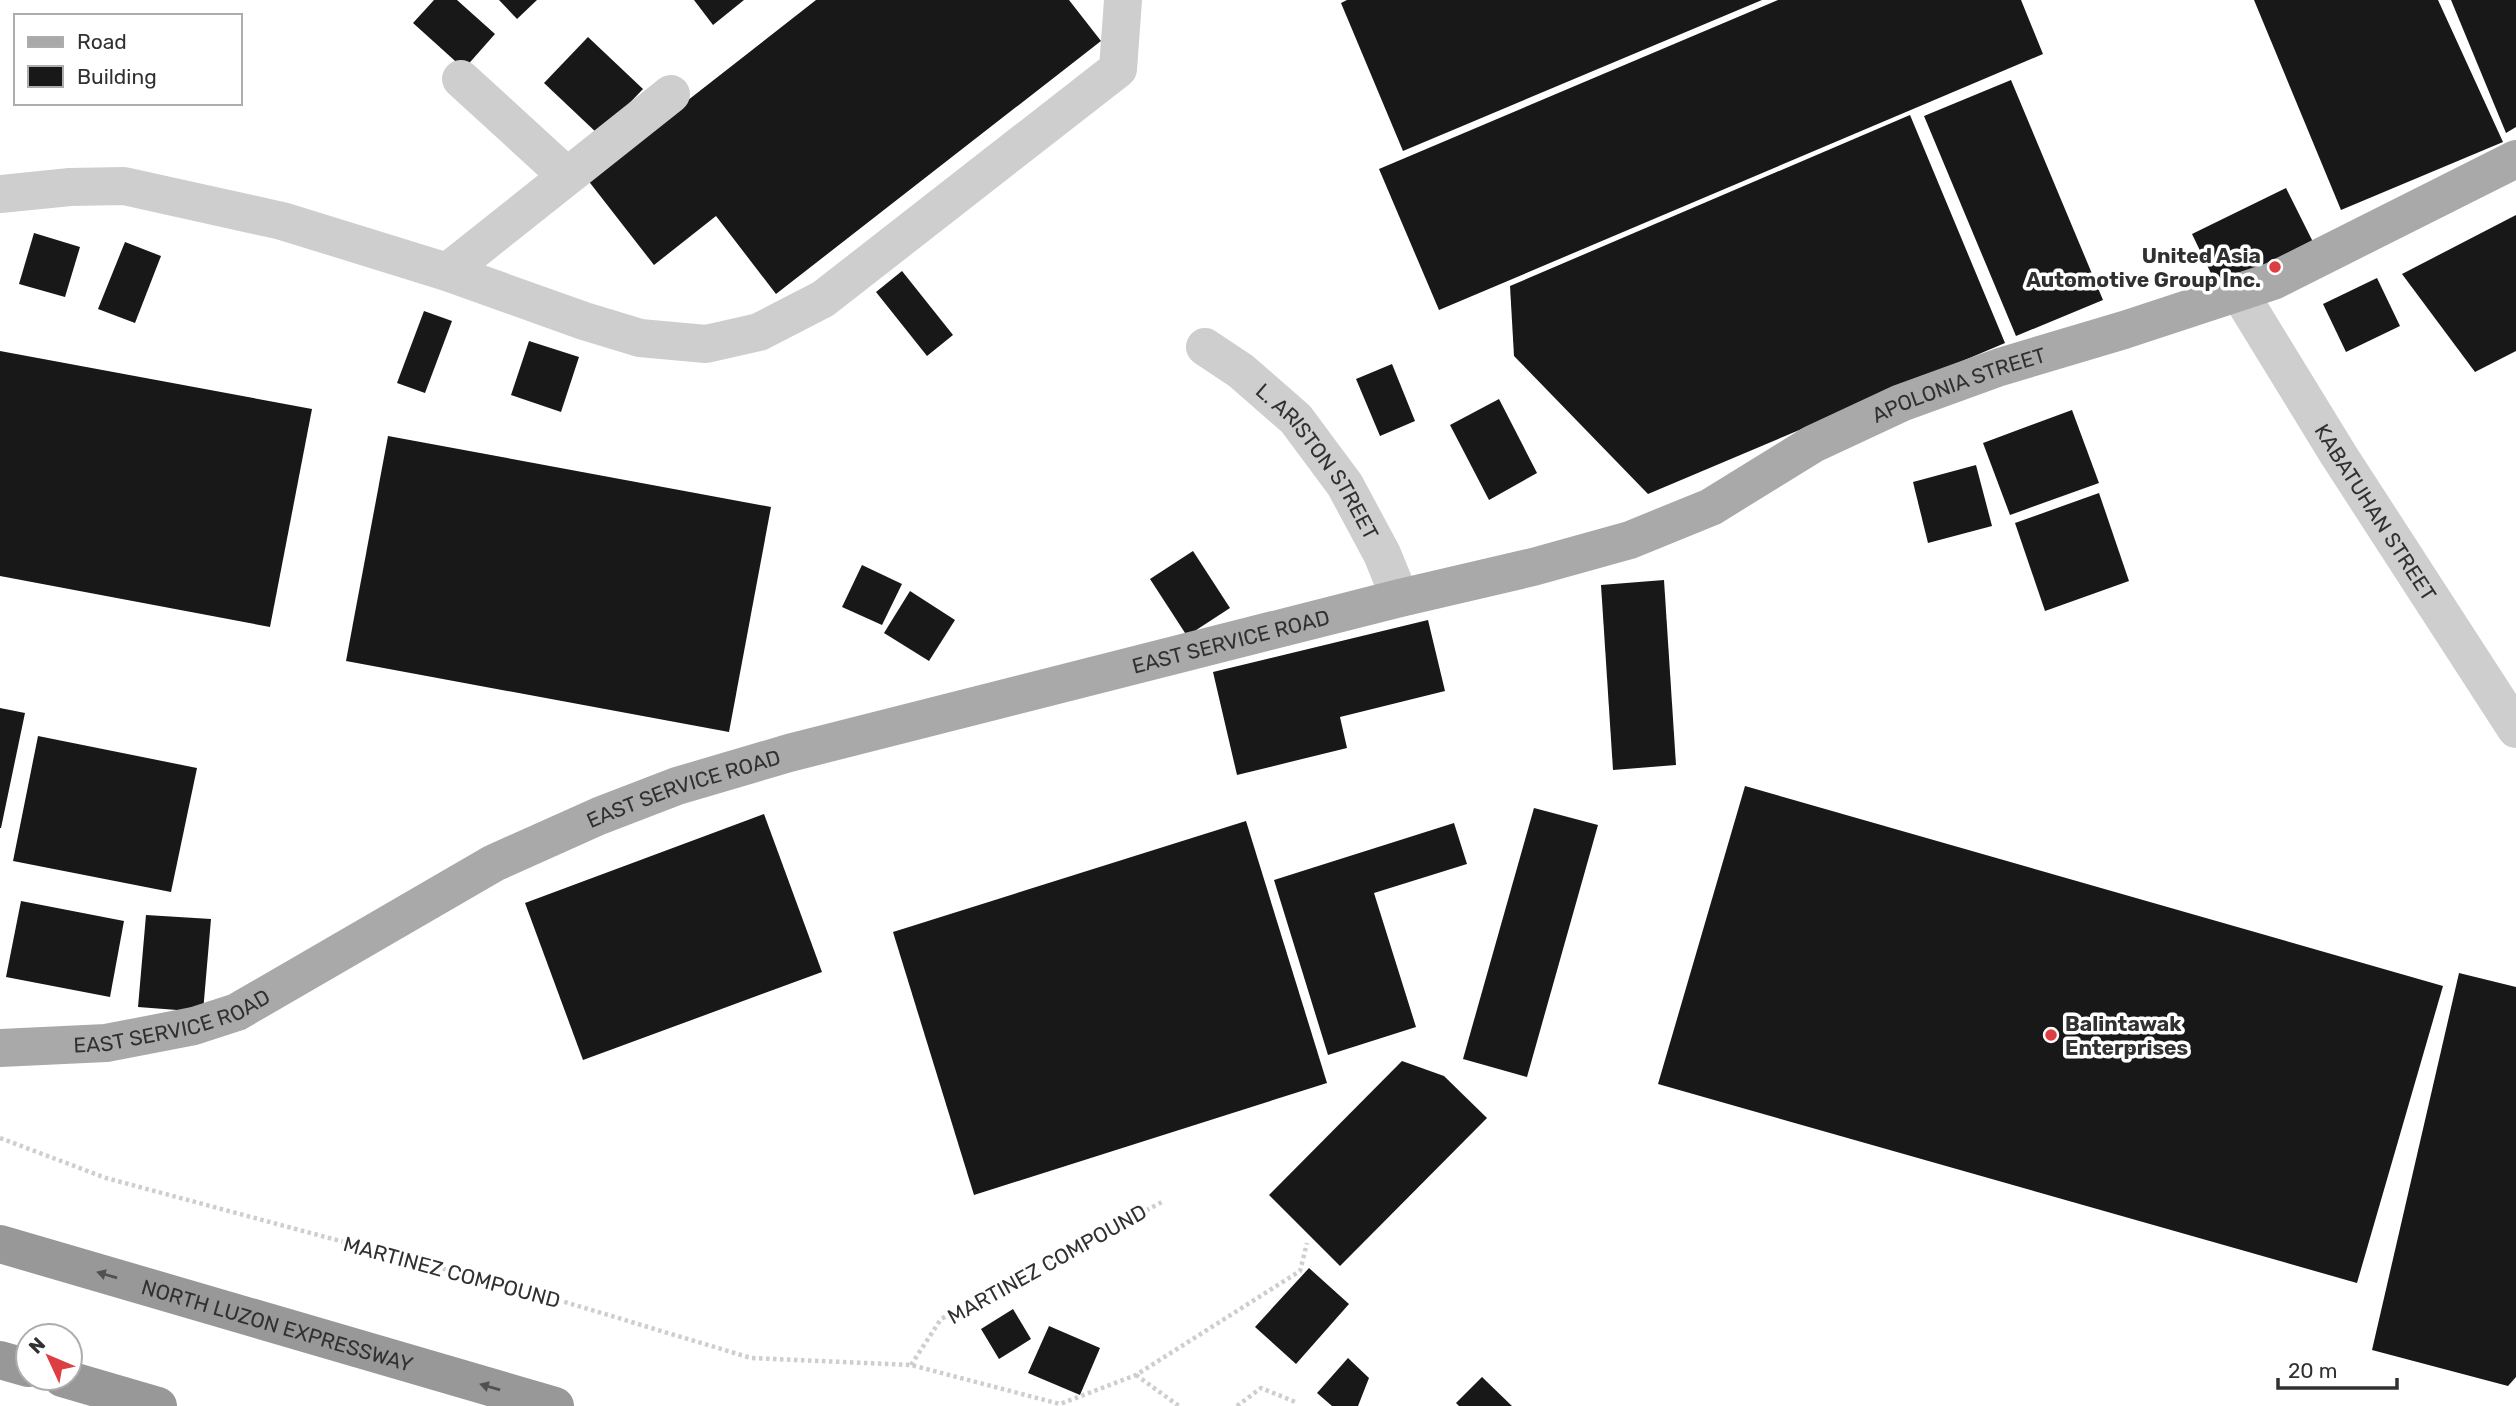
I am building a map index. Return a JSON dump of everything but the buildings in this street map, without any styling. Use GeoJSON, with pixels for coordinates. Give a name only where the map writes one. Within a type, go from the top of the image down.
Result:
{"type":"FeatureCollection","features":[{"type":"Feature","properties":{"kind":"highway","name":"NORTH LUZON EXPRESSWAY"},"geometry":{"type":"LineString","coordinates":[[0,1244],[555,1406]]}},
{"type":"Feature","properties":{"kind":"highway"},"geometry":{"type":"LineString","coordinates":[[84,1384],[158,1406]]}},
{"type":"Feature","properties":{"kind":"main road","name":"APOLONIA STREET"},"geometry":{"type":"LineString","coordinates":[[1400,598],[1534,567],[1630,540],[1711,507],[1813,444],[1901,403],[2000,367],[2273,281],[2516,159]]}},
{"type":"Feature","properties":{"kind":"main road","name":"EAST SERVICE ROAD"},"geometry":{"type":"LineString","coordinates":[[0,1048],[106,1043],[194,1026],[237,1012],[494,863],[599,816],[677,786],[789,753],[1400,598]]}},
{"type":"Feature","properties":{"kind":"street"},"geometry":{"type":"LineString","coordinates":[[0,194],[70,187],[124,186],[282,221],[447,272],[640,338],[706,344],[759,332],[823,299],[1118,69],[1123,0]]}},
{"type":"Feature","properties":{"kind":"street"},"geometry":{"type":"LineString","coordinates":[[461,79],[567,176]]}},
{"type":"Feature","properties":{"kind":"street"},"geometry":{"type":"LineString","coordinates":[[447,272],[671,94]]}},
{"type":"Feature","properties":{"kind":"street","name":"KABATUHAN STREET"},"geometry":{"type":"LineString","coordinates":[[2240,293],[2338,454],[2516,729]]}},
{"type":"Feature","properties":{"kind":"street","name":"L. ARISTON STREET"},"geometry":{"type":"LineString","coordinates":[[1205,347],[1241,371],[1296,419],[1345,485],[1382,554],[1400,598]]}},
{"type":"Feature","properties":{"kind":"path","name":"MARTINEZ COMPOUND"},"geometry":{"type":"LineString","coordinates":[[0,1138],[106,1178],[545,1296],[751,1357],[911,1365],[1060,1404],[1136,1375],[1300,1271],[1307,1243]]}},
{"type":"Feature","properties":{"kind":"path","name":"MARTINEZ COMPOUND"},"geometry":{"type":"LineString","coordinates":[[911,1365],[941,1319],[1162,1202]]}},
{"type":"Feature","properties":{"kind":"path"},"geometry":{"type":"LineString","coordinates":[[1136,1375],[1179,1406]]}},
{"type":"Feature","properties":{"kind":"path"},"geometry":{"type":"LineString","coordinates":[[1237,1406],[1261,1388],[1298,1403]]}},
{"type":"Feature","properties":{"kind":"place","name":"United Asia Automotive Group Inc."},"geometry":{"type":"Point","coordinates":[2275,267]}},
{"type":"Feature","properties":{"kind":"place","name":"Balintawak Enterprises"},"geometry":{"type":"Point","coordinates":[2051,1035]}}]}
